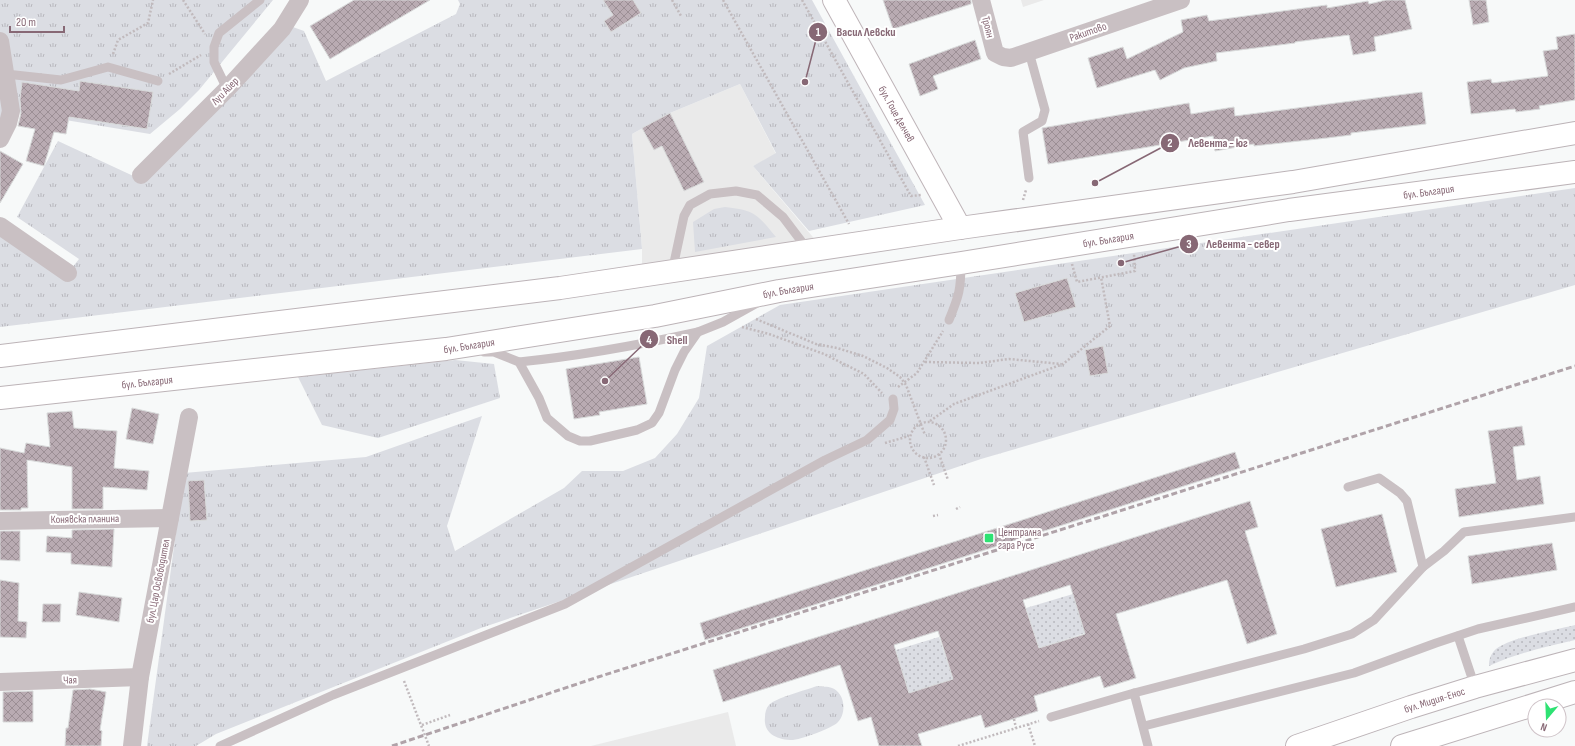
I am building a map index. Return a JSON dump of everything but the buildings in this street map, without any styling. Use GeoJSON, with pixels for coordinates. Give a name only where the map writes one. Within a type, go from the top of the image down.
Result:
{"type":"FeatureCollection","features":[{"type":"Feature","properties":{"kind":"main road","name":"бул. Гоце Делчев"},"geometry":{"type":"LineString","coordinates":[[834,0],[960,228]]}},
{"type":"Feature","properties":{"kind":"main road"},"geometry":{"type":"LineString","coordinates":[[0,356],[560,288],[960,228],[1293,182],[1575,132]]}},
{"type":"Feature","properties":{"kind":"main road","name":"бул. България"},"geometry":{"type":"LineString","coordinates":[[0,398],[446,349],[655,316],[779,291],[1289,210],[1575,172]]}},
{"type":"Feature","properties":{"kind":"main road","name":"бул. Мидия-Енос"},"geometry":{"type":"LineString","coordinates":[[1297,746],[1475,687],[1575,660]]}},
{"type":"Feature","properties":{"kind":"main road"},"geometry":{"type":"LineString","coordinates":[[1402,746],[1425,741],[1575,692]]}},
{"type":"Feature","properties":{"kind":"main road"},"geometry":{"type":"LineString","coordinates":[[1334,746],[1411,707]]}},
{"type":"Feature","properties":{"kind":"street","name":"Луи Айер"},"geometry":{"type":"LineString","coordinates":[[141,175],[227,89],[282,29],[300,0]]}},
{"type":"Feature","properties":{"kind":"street","name":"Троян"},"geometry":{"type":"LineString","coordinates":[[981,0],[995,53]]}},
{"type":"Feature","properties":{"kind":"street","name":"Ракитово"},"geometry":{"type":"LineString","coordinates":[[995,53],[1003,57],[1011,58],[1181,0]]}},
{"type":"Feature","properties":{"kind":"street"},"geometry":{"type":"LineString","coordinates":[[0,41],[11,111],[6,128],[0,139]]}},
{"type":"Feature","properties":{"kind":"street"},"geometry":{"type":"LineString","coordinates":[[0,226],[68,273]]}},
{"type":"Feature","properties":{"kind":"street","name":"бул. Цар Освободител"},"geometry":{"type":"LineString","coordinates":[[132,746],[140,677],[189,417]]}},
{"type":"Feature","properties":{"kind":"street","name":"Конявска планина"},"geometry":{"type":"LineString","coordinates":[[0,521],[170,518]]}},
{"type":"Feature","properties":{"kind":"street","name":"Чая"},"geometry":{"type":"LineString","coordinates":[[0,682],[140,677]]}},
{"type":"Feature","properties":{"kind":"lane"},"geometry":{"type":"LineString","coordinates":[[227,89],[214,62],[214,47],[219,33],[260,0]]}},
{"type":"Feature","properties":{"kind":"lane"},"geometry":{"type":"LineString","coordinates":[[1029,52],[1045,110],[1042,120],[1023,132],[1029,178]]}},
{"type":"Feature","properties":{"kind":"lane"},"geometry":{"type":"LineString","coordinates":[[6,74],[61,80],[108,67],[158,81]]}},
{"type":"Feature","properties":{"kind":"lane"},"geometry":{"type":"LineString","coordinates":[[672,272],[684,216],[690,205],[710,194],[736,191],[757,195],[783,217],[809,251]]}},
{"type":"Feature","properties":{"kind":"lane"},"geometry":{"type":"LineString","coordinates":[[950,320],[961,285],[961,263]]}},
{"type":"Feature","properties":{"kind":"lane"},"geometry":{"type":"LineString","coordinates":[[446,349],[494,352],[519,362],[579,355],[637,345],[698,332],[723,322],[779,291]]}},
{"type":"Feature","properties":{"kind":"lane"},"geometry":{"type":"LineString","coordinates":[[519,362],[539,398],[547,418],[568,436],[580,441],[590,441],[637,430],[652,422],[659,413],[675,370],[684,352],[698,332]]}},
{"type":"Feature","properties":{"kind":"lane"},"geometry":{"type":"LineString","coordinates":[[220,746],[333,695],[565,604],[825,460],[867,440],[890,420],[894,409],[893,399]]}},
{"type":"Feature","properties":{"kind":"lane"},"geometry":{"type":"LineString","coordinates":[[1348,488],[1379,478],[1400,493],[1407,501],[1423,567]]}},
{"type":"Feature","properties":{"kind":"lane"},"geometry":{"type":"LineString","coordinates":[[1050,717],[1352,634],[1374,620],[1423,567],[1444,551],[1464,532],[1575,517]]}},
{"type":"Feature","properties":{"kind":"lane"},"geometry":{"type":"LineString","coordinates":[[1144,726],[1354,673],[1478,629],[1575,607]]}},
{"type":"Feature","properties":{"kind":"lane"},"geometry":{"type":"LineString","coordinates":[[1458,636],[1475,687]]}},
{"type":"Feature","properties":{"kind":"lane"},"geometry":{"type":"LineString","coordinates":[[1134,693],[1144,726],[1148,746]]}},
{"type":"Feature","properties":{"kind":"path"},"geometry":{"type":"LineString","coordinates":[[108,67],[118,40],[148,23],[153,0]]}},
{"type":"Feature","properties":{"kind":"path"},"geometry":{"type":"LineString","coordinates":[[158,81],[214,47],[183,0]]}},
{"type":"Feature","properties":{"kind":"path"},"geometry":{"type":"LineString","coordinates":[[672,0],[681,16]]}},
{"type":"Feature","properties":{"kind":"path"},"geometry":{"type":"LineString","coordinates":[[723,0],[860,243]]}},
{"type":"Feature","properties":{"kind":"path"},"geometry":{"type":"LineString","coordinates":[[802,0],[911,196],[923,195]]}},
{"type":"Feature","properties":{"kind":"path"},"geometry":{"type":"LineString","coordinates":[[1077,282],[1135,271]]}},
{"type":"Feature","properties":{"kind":"path"},"geometry":{"type":"LineString","coordinates":[[930,421],[941,427],[944,432],[945,444],[939,454],[924,458],[914,452],[909,442],[912,430],[921,422],[930,421],[954,404],[1063,364],[1110,326],[1102,277]]}},
{"type":"Feature","properties":{"kind":"path"},"geometry":{"type":"LineString","coordinates":[[740,313],[816,344],[837,348],[863,356],[887,368],[900,377],[904,383],[925,435]]}},
{"type":"Feature","properties":{"kind":"path"},"geometry":{"type":"LineString","coordinates":[[723,322],[769,334],[824,354],[864,374],[882,393],[893,399],[896,389],[917,373],[950,320]]}},
{"type":"Feature","properties":{"kind":"path"},"geometry":{"type":"LineString","coordinates":[[924,362],[979,363],[1009,359],[1063,364]]}},
{"type":"Feature","properties":{"kind":"path"},"geometry":{"type":"LineString","coordinates":[[939,454],[948,480]]}},
{"type":"Feature","properties":{"kind":"path"},"geometry":{"type":"LineString","coordinates":[[924,458],[934,485]]}},
{"type":"Feature","properties":{"kind":"path"},"geometry":{"type":"LineString","coordinates":[[956,509],[960,507]]}},
{"type":"Feature","properties":{"kind":"path"},"geometry":{"type":"LineString","coordinates":[[934,516],[938,515]]}},
{"type":"Feature","properties":{"kind":"path"},"geometry":{"type":"LineString","coordinates":[[410,697],[429,746]]}},
{"type":"Feature","properties":{"kind":"path"},"geometry":{"type":"LineString","coordinates":[[422,725],[450,715]]}},
{"type":"Feature","properties":{"kind":"path"},"geometry":{"type":"LineString","coordinates":[[958,746],[1050,717]]}},
{"type":"Feature","properties":{"kind":"path"},"geometry":{"type":"LineString","coordinates":[[1014,719],[1016,728]]}},
{"type":"Feature","properties":{"kind":"path"},"geometry":{"type":"LineString","coordinates":[[1028,724],[1035,746]]}},
{"type":"Feature","properties":{"kind":"shaded area"},"geometry":{"type":"Polygon","coordinates":[[[1021,0],[1044,0],[1023,7],[1021,0]]]}},
{"type":"Feature","properties":{"kind":"shaded area"},"geometry":{"type":"Polygon","coordinates":[[[740,84],[776,154],[753,166],[823,249],[642,276],[642,249],[632,134],[670,113],[740,84]]]}},
{"type":"Feature","properties":{"kind":"shaded area"},"geometry":{"type":"Polygon","coordinates":[[[728,712],[736,746],[591,746],[728,712]]]}},
{"type":"Feature","properties":{"kind":"green space"},"geometry":{"type":"Polygon","coordinates":[[[0,0],[273,0],[199,90],[180,109],[150,134],[11,111],[0,121],[0,0]]]}},
{"type":"Feature","properties":{"kind":"green space"},"geometry":{"type":"Polygon","coordinates":[[[458,0],[812,0],[925,205],[809,231],[753,166],[776,153],[740,84],[670,113],[632,134],[642,249],[0,327],[0,226],[68,273],[79,259],[17,217],[58,141],[142,180],[290,26],[304,31],[326,81],[456,14],[460,4],[458,0]]]}},
{"type":"Feature","properties":{"kind":"green space"},"geometry":{"type":"Polygon","coordinates":[[[1575,188],[1575,285],[981,459],[481,628],[216,734],[196,746],[147,746],[184,473],[366,457],[482,416],[447,526],[455,551],[564,488],[582,471],[623,471],[655,458],[677,434],[699,398],[707,346],[780,305],[1575,188]]]}},
{"type":"Feature","properties":{"kind":"green space"},"geometry":{"type":"Polygon","coordinates":[[[725,207],[750,212],[765,223],[776,237],[695,252],[693,222],[714,209],[725,207]]]}},
{"type":"Feature","properties":{"kind":"green space"},"geometry":{"type":"Polygon","coordinates":[[[455,360],[494,364],[500,398],[378,438],[322,425],[298,377],[455,360]]]}},
{"type":"Feature","properties":{"kind":"green space"},"geometry":{"type":"Polygon","coordinates":[[[1073,594],[1085,633],[1039,648],[1026,608],[1073,594]]]}},
{"type":"Feature","properties":{"kind":"green space"},"geometry":{"type":"Polygon","coordinates":[[[1575,625],[1575,640],[1521,654],[1489,666],[1494,651],[1500,646],[1520,638],[1575,625]]]}},
{"type":"Feature","properties":{"kind":"green space"},"geometry":{"type":"Polygon","coordinates":[[[939,637],[953,679],[909,693],[896,650],[939,637]]]}},
{"type":"Feature","properties":{"kind":"green space"},"geometry":{"type":"Polygon","coordinates":[[[817,686],[830,687],[840,694],[843,704],[843,714],[835,725],[823,731],[794,740],[775,737],[768,731],[765,723],[765,717],[767,708],[772,702],[817,686]]]}},
{"type":"Feature","properties":{"kind":"railway"},"geometry":{"type":"LineString","coordinates":[[392,746],[598,677],[1575,366]]}},
{"type":"Feature","properties":{"kind":"place","name":"Васил Левски"},"geometry":{"type":"Point","coordinates":[805,82]}},
{"type":"Feature","properties":{"kind":"place","name":"Левента - юг"},"geometry":{"type":"Point","coordinates":[1095,183]}},
{"type":"Feature","properties":{"kind":"place","name":"Левента - север"},"geometry":{"type":"Point","coordinates":[1121,263]}},
{"type":"Feature","properties":{"kind":"place","name":"Shell"},"geometry":{"type":"Point","coordinates":[605,381]}},
{"type":"Feature","properties":{"kind":"place","name":"Централна гара Русе"},"geometry":{"type":"Point","coordinates":[989,538]}}]}
